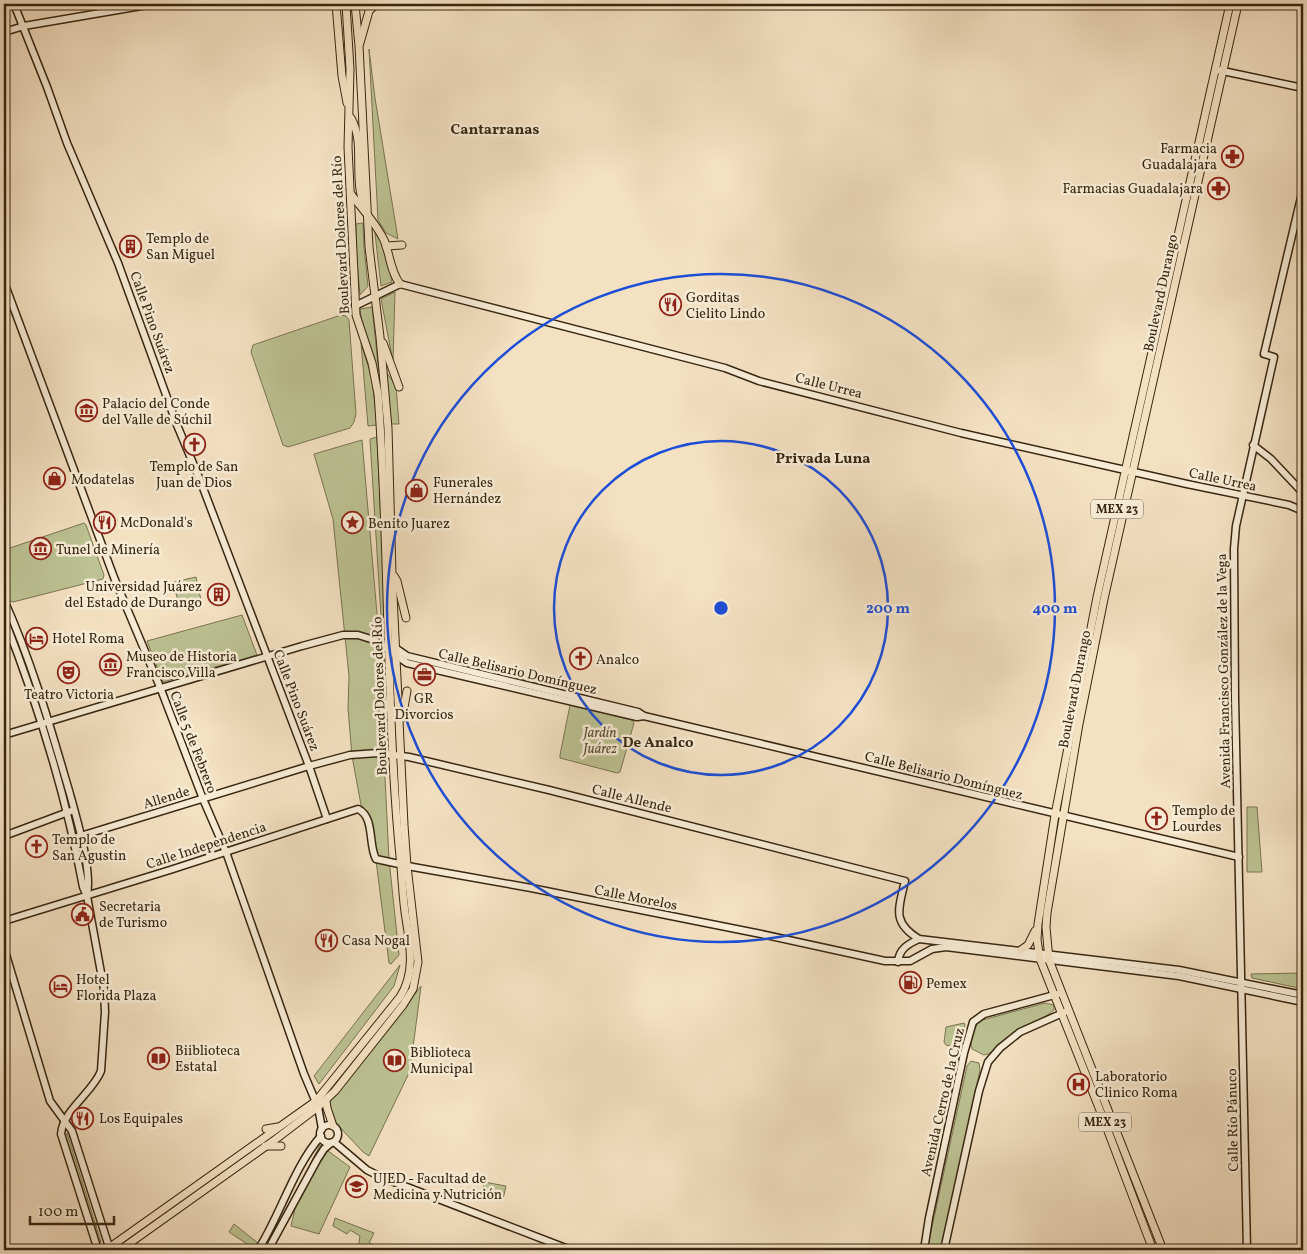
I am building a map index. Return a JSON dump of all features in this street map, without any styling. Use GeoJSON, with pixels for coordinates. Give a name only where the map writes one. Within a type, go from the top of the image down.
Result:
{"type":"FeatureCollection","features":[{"type":"Feature","properties":{"kind":"main road"},"geometry":{"type":"LineString","coordinates":[[348,20],[356,7],[363,4]]}},
{"type":"Feature","properties":{"kind":"main road"},"geometry":{"type":"LineString","coordinates":[[359,46],[369,11],[376,4]]}},
{"type":"Feature","properties":{"kind":"main road","name":"Boulevard Durango"},"geometry":{"type":"LineString","coordinates":[[1163,1250],[1049,957],[1047,913],[1090,666],[1130,471],[1219,70],[1230,4]]}},
{"type":"Feature","properties":{"kind":"main road","name":"Boulevard Durango"},"geometry":{"type":"LineString","coordinates":[[1219,70],[1238,4]]}},
{"type":"Feature","properties":{"kind":"main road"},"geometry":{"type":"LineString","coordinates":[[338,6],[342,76],[350,114],[358,139],[362,199],[381,234],[394,274],[400,284]]}},
{"type":"Feature","properties":{"kind":"main road","name":"Boulevard Dolores del Río"},"geometry":{"type":"LineString","coordinates":[[338,6],[348,20],[350,114],[348,147],[355,306],[356,315],[372,363],[378,394],[393,650],[400,726],[397,756]]}},
{"type":"Feature","properties":{"kind":"main road","name":"Boulevard Dolores del Río"},"geometry":{"type":"LineString","coordinates":[[120,1250],[265,1146],[317,1104],[386,1016],[405,989],[410,972],[397,756],[391,696],[393,650],[388,428],[367,211],[356,7]]}},
{"type":"Feature","properties":{"kind":"main road"},"geometry":{"type":"LineString","coordinates":[[351,194],[367,211]]}},
{"type":"Feature","properties":{"kind":"main road"},"geometry":{"type":"LineString","coordinates":[[386,246],[402,245]]}},
{"type":"Feature","properties":{"kind":"main road"},"geometry":{"type":"LineString","coordinates":[[380,337],[400,387]]}},
{"type":"Feature","properties":{"kind":"main road","name":"Boulevard Durango"},"geometry":{"type":"LineString","coordinates":[[1130,471],[1083,660],[1055,814],[1037,940],[1039,956],[1153,1250]]}},
{"type":"Feature","properties":{"kind":"main road"},"geometry":{"type":"LineString","coordinates":[[392,574],[397,581],[406,618]]}},
{"type":"Feature","properties":{"kind":"main road"},"geometry":{"type":"LineString","coordinates":[[400,726],[407,691]]}},
{"type":"Feature","properties":{"kind":"main road"},"geometry":{"type":"LineString","coordinates":[[382,714],[391,696]]}},
{"type":"Feature","properties":{"kind":"main road","name":"Boulevard Dolores del Río"},"geometry":{"type":"LineString","coordinates":[[108,1250],[281,1126],[317,1104],[326,1101],[395,1016],[414,989],[417,974],[418,956],[404,865]]}},
{"type":"Feature","properties":{"kind":"main road"},"geometry":{"type":"LineString","coordinates":[[1021,950],[1030,942],[1038,924]]}},
{"type":"Feature","properties":{"kind":"main road"},"geometry":{"type":"LineString","coordinates":[[326,1101],[332,1124]]}},
{"type":"Feature","properties":{"kind":"main road"},"geometry":{"type":"LineString","coordinates":[[317,1104],[332,1124]]}},
{"type":"Feature","properties":{"kind":"main road"},"geometry":{"type":"LineString","coordinates":[[266,1129],[281,1126]]}},
{"type":"Feature","properties":{"kind":"main road"},"geometry":{"type":"LineString","coordinates":[[265,1146],[280,1146]]}},
{"type":"Feature","properties":{"kind":"street","name":"Calle Pino Suárez"},"geometry":{"type":"LineString","coordinates":[[14,4],[24,26],[67,143],[118,263],[177,425],[309,766],[327,819]]}},
{"type":"Feature","properties":{"kind":"street"},"geometry":{"type":"LineString","coordinates":[[4,32],[24,26],[153,4]]}},
{"type":"Feature","properties":{"kind":"street"},"geometry":{"type":"LineString","coordinates":[[1219,70],[1303,88]]}},
{"type":"Feature","properties":{"kind":"street","name":"Avenida Francisco González de la Vega"},"geometry":{"type":"LineString","coordinates":[[1243,989],[1234,549],[1236,526],[1274,357],[1264,354],[1303,189]]}},
{"type":"Feature","properties":{"kind":"street","name":"Calle 5 de Febrero"},"geometry":{"type":"LineString","coordinates":[[4,282],[96,532],[226,852],[317,1104],[322,1132]]}},
{"type":"Feature","properties":{"kind":"street"},"geometry":{"type":"LineString","coordinates":[[355,306],[400,284]]}},
{"type":"Feature","properties":{"kind":"street","name":"Calle Urrea"},"geometry":{"type":"LineString","coordinates":[[400,284],[699,361],[759,381],[961,433],[1289,505],[1303,511]]}},
{"type":"Feature","properties":{"kind":"street"},"geometry":{"type":"LineString","coordinates":[[1254,445],[1271,459],[1303,493]]}},
{"type":"Feature","properties":{"kind":"street"},"geometry":{"type":"LineString","coordinates":[[4,600],[29,663],[71,811],[81,836],[89,886],[87,896]]}},
{"type":"Feature","properties":{"kind":"street"},"geometry":{"type":"LineString","coordinates":[[4,618],[46,723]]}},
{"type":"Feature","properties":{"kind":"street"},"geometry":{"type":"LineString","coordinates":[[4,736],[160,687],[210,675],[267,656],[343,635],[367,637],[393,650]]}},
{"type":"Feature","properties":{"kind":"street","name":"Calle Belisario Domínguez"},"geometry":{"type":"LineString","coordinates":[[393,650],[407,663],[637,717],[644,716]]}},
{"type":"Feature","properties":{"kind":"street","name":"Calle Belisario Domínguez"},"geometry":{"type":"LineString","coordinates":[[393,650],[407,656],[638,712],[644,716],[968,792],[1063,817],[1177,841],[1239,858]]}},
{"type":"Feature","properties":{"kind":"street","name":"Calle Allende"},"geometry":{"type":"LineString","coordinates":[[350,755],[368,753],[397,756],[549,790],[905,881],[897,914],[902,926],[919,939]]}},
{"type":"Feature","properties":{"kind":"street","name":"Allende"},"geometry":{"type":"LineString","coordinates":[[74,838],[350,755]]}},
{"type":"Feature","properties":{"kind":"street","name":"Calle Independencia"},"geometry":{"type":"LineString","coordinates":[[4,921],[358,809],[362,811],[367,819],[374,856],[382,860]]}},
{"type":"Feature","properties":{"kind":"street"},"geometry":{"type":"LineString","coordinates":[[4,836],[71,811]]}},
{"type":"Feature","properties":{"kind":"street"},"geometry":{"type":"LineString","coordinates":[[71,811],[83,887],[87,896],[104,989],[105,1012],[102,1067],[98,1078],[83,1095],[61,1130],[98,1250]]}},
{"type":"Feature","properties":{"kind":"street","name":"Calle Morelos"},"geometry":{"type":"LineString","coordinates":[[382,860],[540,890],[885,961],[898,962]]}},
{"type":"Feature","properties":{"kind":"street"},"geometry":{"type":"LineString","coordinates":[[1039,956],[1021,950],[919,939],[902,950],[898,956],[898,962],[913,960],[932,949],[941,947],[1179,970],[1303,995]]}},
{"type":"Feature","properties":{"kind":"street"},"geometry":{"type":"LineString","coordinates":[[4,948],[50,1101],[72,1131],[108,1250]]}},
{"type":"Feature","properties":{"kind":"street"},"geometry":{"type":"LineString","coordinates":[[1049,957],[1179,976],[1303,1002]]}},
{"type":"Feature","properties":{"kind":"street","name":"Calle Río Pánuco"},"geometry":{"type":"LineString","coordinates":[[1243,989],[1247,1250]]}},
{"type":"Feature","properties":{"kind":"street","name":"Avenida Cerro de la Cruz"},"geometry":{"type":"LineString","coordinates":[[924,1250],[964,1053],[973,1022],[984,1014],[1054,996],[1062,992]]}},
{"type":"Feature","properties":{"kind":"street"},"geometry":{"type":"LineString","coordinates":[[944,1250],[979,1091],[988,1062],[1000,1048],[1020,1032],[1069,1010]]}},
{"type":"Feature","properties":{"kind":"street"},"geometry":{"type":"LineString","coordinates":[[258,1250],[276,1219],[308,1153],[322,1132],[327,1126],[332,1124],[338,1137],[324,1149],[316,1160],[268,1250]]}},
{"type":"Feature","properties":{"kind":"street"},"geometry":{"type":"LineString","coordinates":[[322,1132],[325,1142],[332,1142],[366,1170],[571,1250]]}},
{"type":"Feature","properties":{"kind":"green space"},"geometry":{"type":"Polygon","coordinates":[[[369,49],[398,239],[386,233],[378,220],[369,49]]]}},
{"type":"Feature","properties":{"kind":"green space"},"geometry":{"type":"Polygon","coordinates":[[[363,223],[368,286],[360,295],[356,224],[363,223]]]}},
{"type":"Feature","properties":{"kind":"green space"},"geometry":{"type":"Polygon","coordinates":[[[375,233],[384,246],[392,282],[381,286],[375,233]]]}},
{"type":"Feature","properties":{"kind":"green space"},"geometry":{"type":"Polygon","coordinates":[[[395,292],[393,362],[381,299],[395,292]]]}},
{"type":"Feature","properties":{"kind":"green space"},"geometry":{"type":"Polygon","coordinates":[[[372,307],[384,422],[382,422],[379,379],[360,309],[372,307]]]}},
{"type":"Feature","properties":{"kind":"green space"},"geometry":{"type":"Polygon","coordinates":[[[341,315],[346,316],[349,320],[356,414],[354,422],[350,428],[288,447],[283,445],[251,352],[253,345],[341,315]]]}},
{"type":"Feature","properties":{"kind":"green space"},"geometry":{"type":"Polygon","coordinates":[[[361,343],[372,379],[377,425],[368,426],[361,343]]]}},
{"type":"Feature","properties":{"kind":"green space"},"geometry":{"type":"Polygon","coordinates":[[[385,370],[396,386],[399,424],[390,424],[385,370]]]}},
{"type":"Feature","properties":{"kind":"green space"},"geometry":{"type":"Polygon","coordinates":[[[377,437],[389,677],[386,697],[370,439],[377,437]]]}},
{"type":"Feature","properties":{"kind":"green space"},"geometry":{"type":"Polygon","coordinates":[[[362,440],[377,614],[389,859],[399,955],[391,964],[389,963],[371,821],[368,812],[361,805],[352,756],[348,708],[349,676],[333,519],[314,454],[362,440]]]}},
{"type":"Feature","properties":{"kind":"green space"},"geometry":{"type":"Polygon","coordinates":[[[84,523],[104,575],[103,579],[13,602],[10,601],[4,586],[4,550],[84,523]]]}},
{"type":"Feature","properties":{"kind":"green space"},"geometry":{"type":"Polygon","coordinates":[[[196,577],[201,600],[179,605],[173,582],[196,577]]]}},
{"type":"Feature","properties":{"kind":"green space"},"geometry":{"type":"Polygon","coordinates":[[[242,615],[257,655],[163,682],[147,641],[242,615]]]}},
{"type":"Feature","properties":{"kind":"green space","name":"Jardín Juárez"},"geometry":{"type":"Polygon","coordinates":[[[570,705],[632,720],[634,723],[620,772],[617,773],[560,758],[570,705]]]}},
{"type":"Feature","properties":{"kind":"green space"},"geometry":{"type":"Polygon","coordinates":[[[1247,807],[1257,807],[1262,872],[1247,872],[1247,807]]]}},
{"type":"Feature","properties":{"kind":"green space"},"geometry":{"type":"Polygon","coordinates":[[[400,965],[394,986],[319,1084],[314,1076],[400,965]]]}},
{"type":"Feature","properties":{"kind":"green space"},"geometry":{"type":"Polygon","coordinates":[[[1303,973],[1303,989],[1252,978],[1251,974],[1303,973]]]}},
{"type":"Feature","properties":{"kind":"green space"},"geometry":{"type":"Polygon","coordinates":[[[421,986],[410,1071],[369,1156],[333,1120],[327,1105],[421,986]]]}},
{"type":"Feature","properties":{"kind":"green space"},"geometry":{"type":"Polygon","coordinates":[[[1045,1003],[1054,1005],[1054,1010],[1009,1037],[992,1052],[984,1055],[972,1049],[971,1042],[975,1027],[979,1021],[1045,1003]]]}},
{"type":"Feature","properties":{"kind":"green space"},"geometry":{"type":"Polygon","coordinates":[[[964,1023],[961,1046],[958,1048],[946,1045],[944,1042],[946,1027],[964,1023]]]}},
{"type":"Feature","properties":{"kind":"green space"},"geometry":{"type":"Polygon","coordinates":[[[971,1061],[979,1063],[980,1070],[941,1250],[927,1250],[967,1066],[971,1061]]]}},
{"type":"Feature","properties":{"kind":"green space"},"geometry":{"type":"Polygon","coordinates":[[[67,1133],[101,1242],[97,1243],[65,1137],[67,1133]]]}},
{"type":"Feature","properties":{"kind":"green space"},"geometry":{"type":"Polygon","coordinates":[[[320,1145],[350,1167],[319,1234],[291,1226],[301,1182],[320,1145]]]}},
{"type":"Feature","properties":{"kind":"green space"},"geometry":{"type":"Polygon","coordinates":[[[484,1182],[506,1186],[503,1199],[482,1195],[484,1182]]]}},
{"type":"Feature","properties":{"kind":"green space"},"geometry":{"type":"Polygon","coordinates":[[[335,1218],[374,1233],[369,1243],[388,1250],[358,1249],[360,1236],[350,1230],[347,1234],[333,1226],[335,1218]]]}},
{"type":"Feature","properties":{"kind":"green space"},"geometry":{"type":"Polygon","coordinates":[[[234,1224],[258,1243],[254,1250],[248,1250],[250,1246],[229,1232],[234,1224]]]}},
{"type":"Feature","properties":{"kind":"place","name":"Farmacia Guadalajara"},"geometry":{"type":"Point","coordinates":[1233,156]}},
{"type":"Feature","properties":{"kind":"place","name":"Farmacias Guadalajara"},"geometry":{"type":"Point","coordinates":[1219,188]}},
{"type":"Feature","properties":{"kind":"place","name":"Templo de San Miguel"},"geometry":{"type":"Point","coordinates":[130,246]}},
{"type":"Feature","properties":{"kind":"place","name":"Gorditas Cielito Lindo"},"geometry":{"type":"Point","coordinates":[670,305]}},
{"type":"Feature","properties":{"kind":"place","name":"Palacio del Conde del Valle de Súchil"},"geometry":{"type":"Point","coordinates":[86,411]}},
{"type":"Feature","properties":{"kind":"place","name":"Templo de San Juan de Dios"},"geometry":{"type":"Point","coordinates":[194,444]}},
{"type":"Feature","properties":{"kind":"place","name":"Modatelas"},"geometry":{"type":"Point","coordinates":[55,479]}},
{"type":"Feature","properties":{"kind":"place","name":"Funerales Hernández"},"geometry":{"type":"Point","coordinates":[417,490]}},
{"type":"Feature","properties":{"kind":"place","name":"McDonald's"},"geometry":{"type":"Point","coordinates":[104,522]}},
{"type":"Feature","properties":{"kind":"place","name":"Benito Juarez"},"geometry":{"type":"Point","coordinates":[352,523]}},
{"type":"Feature","properties":{"kind":"place","name":"Tunel de Minería"},"geometry":{"type":"Point","coordinates":[40,549]}},
{"type":"Feature","properties":{"kind":"place","name":"Universidad Juárez del Estado de Durango"},"geometry":{"type":"Point","coordinates":[218,594]}},
{"type":"Feature","properties":{"kind":"place","name":"Hotel Roma"},"geometry":{"type":"Point","coordinates":[36,638]}},
{"type":"Feature","properties":{"kind":"place","name":"Analco"},"geometry":{"type":"Point","coordinates":[580,659]}},
{"type":"Feature","properties":{"kind":"place","name":"Museo de Historia Francisco Villa"},"geometry":{"type":"Point","coordinates":[110,664]}},
{"type":"Feature","properties":{"kind":"place","name":"Teatro Victoria"},"geometry":{"type":"Point","coordinates":[69,672]}},
{"type":"Feature","properties":{"kind":"place","name":"GR Divorcios"},"geometry":{"type":"Point","coordinates":[424,675]}},
{"type":"Feature","properties":{"kind":"place","name":"Templo de Lourdes"},"geometry":{"type":"Point","coordinates":[1156,818]}},
{"type":"Feature","properties":{"kind":"place","name":"Templo de San Agustin"},"geometry":{"type":"Point","coordinates":[36,847]}},
{"type":"Feature","properties":{"kind":"place","name":"Secretaria de Turismo"},"geometry":{"type":"Point","coordinates":[83,914]}},
{"type":"Feature","properties":{"kind":"place","name":"Casa Nogal"},"geometry":{"type":"Point","coordinates":[326,940]}},
{"type":"Feature","properties":{"kind":"place","name":"Pemex"},"geometry":{"type":"Point","coordinates":[910,983]}},
{"type":"Feature","properties":{"kind":"place","name":"Hotel Florida Plaza"},"geometry":{"type":"Point","coordinates":[60,987]}},
{"type":"Feature","properties":{"kind":"place","name":"Biiblioteca Estatal"},"geometry":{"type":"Point","coordinates":[159,1058]}},
{"type":"Feature","properties":{"kind":"place","name":"Biblioteca Municipal"},"geometry":{"type":"Point","coordinates":[394,1060]}},
{"type":"Feature","properties":{"kind":"place","name":"Laboratorio Clinico Roma"},"geometry":{"type":"Point","coordinates":[1079,1084]}},
{"type":"Feature","properties":{"kind":"place","name":"Los Equipales"},"geometry":{"type":"Point","coordinates":[83,1118]}},
{"type":"Feature","properties":{"kind":"place","name":"UJED - Facultad de Medicina y Nutrición"},"geometry":{"type":"Point","coordinates":[357,1186]}},
{"type":"Feature","properties":{"kind":"district","name":"Cantarranas"},"geometry":{"type":"Point","coordinates":[495,129]}},
{"type":"Feature","properties":{"kind":"district","name":"Privada Luna"},"geometry":{"type":"Point","coordinates":[823,458]}},
{"type":"Feature","properties":{"kind":"district","name":"De Analco"},"geometry":{"type":"Point","coordinates":[658,742]}}]}
